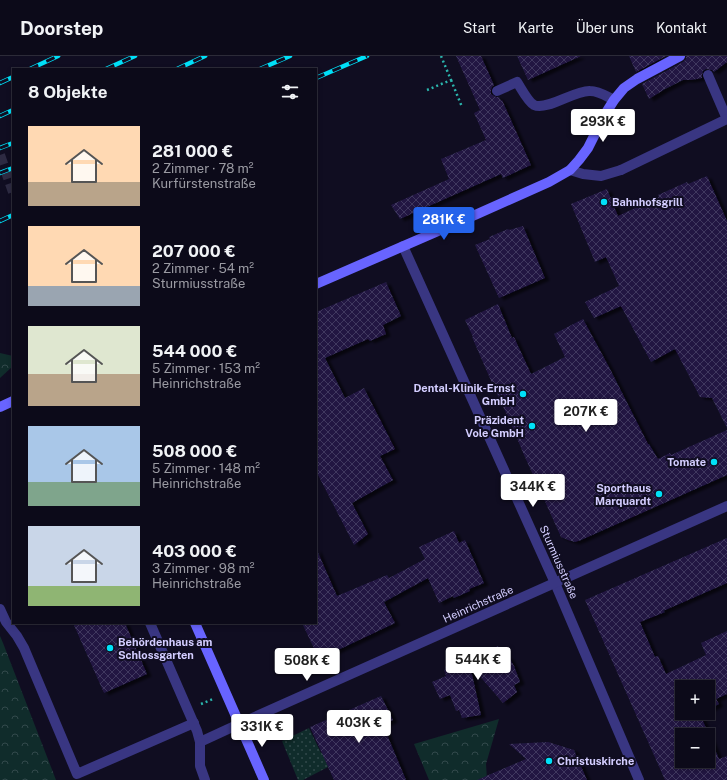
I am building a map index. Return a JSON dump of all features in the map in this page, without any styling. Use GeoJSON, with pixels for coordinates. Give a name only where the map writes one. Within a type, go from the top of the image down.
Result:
{"type":"FeatureCollection","features":[{"type":"Feature","properties":{"kind":"main road"},"geometry":{"type":"LineString","coordinates":[[317,284],[542,185],[570,170],[588,148],[604,116],[624,88],[637,79],[680,56]]}},
{"type":"Feature","properties":{"kind":"main road"},"geometry":{"type":"LineString","coordinates":[[0,407],[12,401]]}},
{"type":"Feature","properties":{"kind":"main road"},"geometry":{"type":"LineString","coordinates":[[196,624],[264,780]]}},
{"type":"Feature","properties":{"kind":"street"},"geometry":{"type":"LineString","coordinates":[[570,170],[583,174],[601,176],[621,170],[727,119],[708,76]]}},
{"type":"Feature","properties":{"kind":"street"},"geometry":{"type":"LineString","coordinates":[[497,91],[517,82],[530,102],[538,106],[584,91],[600,93],[614,100]]}},
{"type":"Feature","properties":{"kind":"street","name":"Sturmiusstraße"},"geometry":{"type":"LineString","coordinates":[[403,246],[555,583],[639,780]]}},
{"type":"Feature","properties":{"kind":"street","name":"Heinrichstraße"},"geometry":{"type":"LineString","coordinates":[[200,742],[727,506]]}},
{"type":"Feature","properties":{"kind":"street"},"geometry":{"type":"LineString","coordinates":[[0,609],[6,622],[24,648],[77,774],[194,722]]}},
{"type":"Feature","properties":{"kind":"street"},"geometry":{"type":"LineString","coordinates":[[150,624],[194,722],[200,742],[200,766],[205,780]]}},
{"type":"Feature","properties":{"kind":"path"},"geometry":{"type":"LineString","coordinates":[[441,56],[462,108]]}},
{"type":"Feature","properties":{"kind":"path"},"geometry":{"type":"LineString","coordinates":[[427,90],[451,80]]}},
{"type":"Feature","properties":{"kind":"path"},"geometry":{"type":"LineString","coordinates":[[197,706],[215,698]]}},
{"type":"Feature","properties":{"kind":"green space"},"geometry":{"type":"Polygon","coordinates":[[[0,353],[12,356],[12,367],[0,378],[0,353]]]}},
{"type":"Feature","properties":{"kind":"green space"},"geometry":{"type":"Polygon","coordinates":[[[0,636],[3,643],[56,780],[0,780],[0,636]]]}},
{"type":"Feature","properties":{"kind":"green space"},"geometry":{"type":"Polygon","coordinates":[[[499,719],[486,764],[487,780],[429,780],[414,744],[499,719]]]}},
{"type":"Feature","properties":{"kind":"green space"},"geometry":{"type":"Polygon","coordinates":[[[309,728],[321,753],[325,752],[330,766],[303,780],[298,780],[282,741],[309,728]]]}},
{"type":"Feature","properties":{"kind":"building"},"geometry":{"type":"Polygon","coordinates":[[[456,56],[481,56],[494,85],[491,90],[491,94],[499,97],[501,101],[502,100],[531,165],[503,178],[501,174],[400,219],[391,205],[449,179],[441,159],[486,140],[474,113],[480,110],[456,56]]]}},
{"type":"Feature","properties":{"kind":"building"},"geometry":{"type":"Polygon","coordinates":[[[517,56],[581,56],[528,80],[517,56]]]}},
{"type":"Feature","properties":{"kind":"building"},"geometry":{"type":"Polygon","coordinates":[[[629,56],[666,56],[636,72],[629,56]]]}},
{"type":"Feature","properties":{"kind":"building"},"geometry":{"type":"Polygon","coordinates":[[[686,56],[727,56],[727,62],[714,72],[706,69],[703,71],[702,78],[683,80],[649,99],[642,84],[683,62],[686,59],[686,56]]]}},
{"type":"Feature","properties":{"kind":"building"},"geometry":{"type":"Polygon","coordinates":[[[707,176],[727,221],[727,428],[712,398],[700,397],[675,349],[651,362],[621,306],[594,318],[585,302],[619,286],[606,257],[595,262],[571,204],[607,189],[618,216],[659,197],[658,195],[687,182],[688,184],[707,176]]]}},
{"type":"Feature","properties":{"kind":"building"},"geometry":{"type":"Polygon","coordinates":[[[523,226],[545,278],[499,298],[475,245],[508,229],[523,226]]]}},
{"type":"Feature","properties":{"kind":"building"},"geometry":{"type":"Polygon","coordinates":[[[386,282],[401,316],[383,325],[386,334],[370,341],[368,339],[325,358],[345,398],[364,388],[395,449],[380,456],[393,480],[352,503],[368,534],[354,545],[317,473],[317,312],[386,282]]]}},
{"type":"Feature","properties":{"kind":"building"},"geometry":{"type":"Polygon","coordinates":[[[498,304],[512,338],[514,337],[531,374],[565,357],[554,334],[583,319],[648,444],[658,459],[670,453],[671,455],[727,430],[727,475],[581,540],[575,542],[561,537],[465,320],[498,304]]]}},
{"type":"Feature","properties":{"kind":"building"},"geometry":{"type":"Polygon","coordinates":[[[454,531],[459,543],[465,540],[484,583],[469,589],[470,591],[454,598],[453,596],[439,603],[428,578],[384,602],[395,623],[319,659],[302,624],[317,624],[317,550],[337,596],[387,575],[389,578],[425,559],[419,547],[454,531]]]}},
{"type":"Feature","properties":{"kind":"building"},"geometry":{"type":"Polygon","coordinates":[[[727,538],[727,583],[640,622],[655,657],[658,656],[666,674],[706,655],[701,643],[727,631],[727,694],[716,699],[719,704],[715,706],[715,680],[675,680],[675,720],[703,720],[706,728],[675,728],[675,768],[715,768],[715,750],[719,759],[727,756],[727,780],[665,780],[585,600],[727,538]]]}},
{"type":"Feature","properties":{"kind":"building","name":"Behördenhaus am Schlossgarten"},"geometry":{"type":"Polygon","coordinates":[[[73,624],[125,624],[147,674],[104,693],[73,624]]]}},
{"type":"Feature","properties":{"kind":"building"},"geometry":{"type":"Polygon","coordinates":[[[498,646],[504,659],[509,657],[514,666],[520,682],[514,685],[517,692],[503,703],[470,665],[481,715],[462,718],[459,710],[456,711],[450,695],[440,699],[432,682],[446,676],[444,670],[446,669],[445,667],[498,646]]]}},
{"type":"Feature","properties":{"kind":"building"},"geometry":{"type":"Polygon","coordinates":[[[381,696],[393,720],[383,725],[406,780],[334,780],[310,727],[381,696]]]}},
{"type":"Feature","properties":{"kind":"building","name":"Christuskirche"},"geometry":{"type":"Polygon","coordinates":[[[548,742],[574,750],[587,780],[477,780],[526,759],[509,744],[548,742]]]}},
{"type":"Feature","properties":{"kind":"tunnel"},"geometry":{"type":"LineString","coordinates":[[0,155],[12,189]]}},
{"type":"Feature","properties":{"kind":"railway"},"geometry":{"type":"LineString","coordinates":[[32,68],[58,56]]}},
{"type":"Feature","properties":{"kind":"railway"},"geometry":{"type":"LineString","coordinates":[[108,68],[135,56]]}},
{"type":"Feature","properties":{"kind":"railway"},"geometry":{"type":"LineString","coordinates":[[179,68],[205,56]]}},
{"type":"Feature","properties":{"kind":"railway"},"geometry":{"type":"LineString","coordinates":[[262,68],[290,56]]}},
{"type":"Feature","properties":{"kind":"railway"},"geometry":{"type":"LineString","coordinates":[[317,78],[367,56]]}},
{"type":"Feature","properties":{"kind":"railway"},"geometry":{"type":"LineString","coordinates":[[0,83],[12,77]]}},
{"type":"Feature","properties":{"kind":"railway"},"geometry":{"type":"LineString","coordinates":[[0,116],[12,110]]}},
{"type":"Feature","properties":{"kind":"railway"},"geometry":{"type":"LineString","coordinates":[[0,148],[12,143]]}},
{"type":"Feature","properties":{"kind":"railway"},"geometry":{"type":"LineString","coordinates":[[0,173],[12,168]]}},
{"type":"Feature","properties":{"kind":"railway"},"geometry":{"type":"LineString","coordinates":[[0,221],[12,215]]}},
{"type":"Feature","properties":{"kind":"place","name":"Bahnhofsgrill"},"geometry":{"type":"Point","coordinates":[604,202]}},
{"type":"Feature","properties":{"kind":"place","name":"Dental-Klinik-Ernst GmbH"},"geometry":{"type":"Point","coordinates":[523,394]}},
{"type":"Feature","properties":{"kind":"place","name":"Präzident Vole GmbH"},"geometry":{"type":"Point","coordinates":[532,426]}},
{"type":"Feature","properties":{"kind":"place","name":"Tomate"},"geometry":{"type":"Point","coordinates":[714,462]}},
{"type":"Feature","properties":{"kind":"place","name":"Sporthaus Marquardt"},"geometry":{"type":"Point","coordinates":[659,494]}},
{"type":"Feature","properties":{"kind":"place","name":"Behördenhaus am Schlossgarten"},"geometry":{"type":"Point","coordinates":[110,648]}},
{"type":"Feature","properties":{"kind":"place","name":"Christuskirche"},"geometry":{"type":"Point","coordinates":[549,761]}}]}
